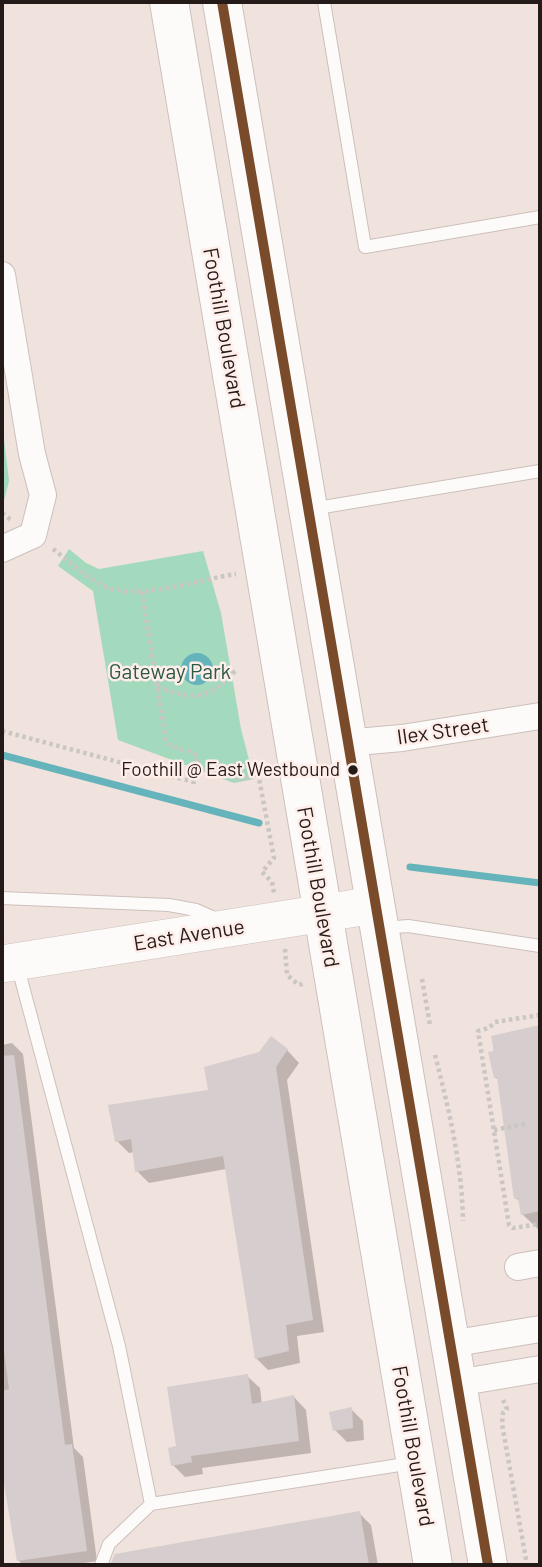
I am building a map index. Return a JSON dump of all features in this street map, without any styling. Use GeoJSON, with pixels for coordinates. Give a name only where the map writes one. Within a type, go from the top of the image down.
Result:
{"type":"FeatureCollection","features":[{"type":"Feature","properties":{"kind":"main road","name":"Foothill Boulevard"},"geometry":{"type":"LineString","coordinates":[[169,2],[433,1565]]}},
{"type":"Feature","properties":{"kind":"main road"},"geometry":{"type":"LineString","coordinates":[[222,2],[345,743],[378,917],[488,1565]]}},
{"type":"Feature","properties":{"kind":"main road","name":"East Avenue"},"geometry":{"type":"LineString","coordinates":[[9,963],[323,914],[378,917]]}},
{"type":"Feature","properties":{"kind":"street"},"geometry":{"type":"LineString","coordinates":[[2,275],[32,454],[43,495],[33,535],[2,549]]}},
{"type":"Feature","properties":{"kind":"street","name":"Ilex Street"},"geometry":{"type":"LineString","coordinates":[[345,743],[402,738],[540,716]]}},
{"type":"Feature","properties":{"kind":"street"},"geometry":{"type":"LineString","coordinates":[[450,1344],[540,1329]]}},
{"type":"Feature","properties":{"kind":"street"},"geometry":{"type":"LineString","coordinates":[[457,1383],[533,1375]]}},
{"type":"Feature","properties":{"kind":"lane"},"geometry":{"type":"LineString","coordinates":[[324,2],[365,247],[540,217]]}},
{"type":"Feature","properties":{"kind":"lane"},"geometry":{"type":"LineString","coordinates":[[307,510],[540,471]]}},
{"type":"Feature","properties":{"kind":"lane"},"geometry":{"type":"LineString","coordinates":[[2,898],[169,905],[196,910],[239,928]]}},
{"type":"Feature","properties":{"kind":"lane"},"geometry":{"type":"LineString","coordinates":[[378,917],[408,926],[540,946]]}},
{"type":"Feature","properties":{"kind":"lane"},"geometry":{"type":"LineString","coordinates":[[9,963],[119,1346],[151,1504]]}},
{"type":"Feature","properties":{"kind":"lane"},"geometry":{"type":"LineString","coordinates":[[101,1565],[109,1544],[151,1504],[415,1462]]}},
{"type":"Feature","properties":{"kind":"path"},"geometry":{"type":"LineString","coordinates":[[60,555],[102,586],[121,591],[142,592],[265,569]]}},
{"type":"Feature","properties":{"kind":"path"},"geometry":{"type":"LineString","coordinates":[[2,731],[194,782],[198,757],[194,753],[170,747],[166,741],[142,592]]}},
{"type":"Feature","properties":{"kind":"path"},"geometry":{"type":"LineString","coordinates":[[157,687],[193,697],[209,695],[237,669]]}},
{"type":"Feature","properties":{"kind":"path"},"geometry":{"type":"LineString","coordinates":[[196,766],[228,778],[247,780],[258,773],[274,858],[262,872],[272,882]]}},
{"type":"Feature","properties":{"kind":"path"},"geometry":{"type":"LineString","coordinates":[[288,959],[287,975],[299,985],[316,981]]}},
{"type":"Feature","properties":{"kind":"path"},"geometry":{"type":"LineString","coordinates":[[540,1015],[495,1022],[489,1028],[478,1031],[509,1225],[513,1228],[540,1224]]}},
{"type":"Feature","properties":{"kind":"path"},"geometry":{"type":"LineString","coordinates":[[494,1130],[525,1124]]}},
{"type":"Feature","properties":{"kind":"path"},"geometry":{"type":"LineString","coordinates":[[507,1409],[503,1413],[502,1424],[527,1565]]}},
{"type":"Feature","properties":{"kind":"green space"},"geometry":{"type":"Polygon","coordinates":[[[2,422],[9,481],[2,508],[2,422]]]}},
{"type":"Feature","properties":{"kind":"green space","name":"Gateway Park"},"geometry":{"type":"Polygon","coordinates":[[[69,549],[86,563],[99,569],[203,551],[221,613],[241,729],[254,779],[234,783],[118,740],[93,591],[58,566],[69,549]]]}},
{"type":"Feature","properties":{"kind":"water"},"geometry":{"type":"Polygon","coordinates":[[[197,653],[208,658],[213,669],[208,680],[197,685],[186,680],[181,669],[186,658],[197,653]]]}},
{"type":"Feature","properties":{"kind":"building"},"geometry":{"type":"Polygon","coordinates":[[[540,1025],[540,1211],[521,1215],[518,1198],[514,1199],[497,1077],[494,1078],[488,1052],[494,1051],[491,1036],[540,1025]]]}},
{"type":"Feature","properties":{"kind":"building"},"geometry":{"type":"Polygon","coordinates":[[[271,1036],[288,1049],[276,1067],[313,1320],[286,1325],[289,1351],[255,1359],[223,1156],[135,1172],[131,1139],[115,1142],[108,1105],[208,1090],[204,1067],[259,1052],[271,1036]]]}},
{"type":"Feature","properties":{"kind":"building"},"geometry":{"type":"Polygon","coordinates":[[[14,1055],[65,1445],[72,1444],[87,1551],[17,1561],[2,1472],[2,1391],[9,1389],[2,1335],[2,1056],[14,1055]]]}},
{"type":"Feature","properties":{"kind":"building"},"geometry":{"type":"Polygon","coordinates":[[[248,1374],[252,1404],[294,1395],[299,1441],[191,1456],[192,1462],[171,1466],[168,1448],[176,1446],[167,1387],[248,1374]]]}},
{"type":"Feature","properties":{"kind":"building"},"geometry":{"type":"Polygon","coordinates":[[[352,1407],[353,1428],[333,1431],[329,1412],[352,1407]]]}},
{"type":"Feature","properties":{"kind":"building"},"geometry":{"type":"Polygon","coordinates":[[[360,1511],[369,1565],[110,1565],[115,1554],[360,1511]]]}},
{"type":"Feature","properties":{"kind":"waterway"},"geometry":{"type":"LineString","coordinates":[[2,755],[259,823]]}},
{"type":"Feature","properties":{"kind":"waterway"},"geometry":{"type":"LineString","coordinates":[[410,867],[540,883]]}},
{"type":"Feature","properties":{"kind":"transit line"},"geometry":{"type":"LineString","coordinates":[[222,2],[488,1565]]}},
{"type":"Feature","properties":{"kind":"place","name":"Foothill @ East Westbound"},"geometry":{"type":"Point","coordinates":[353,770]}}]}
